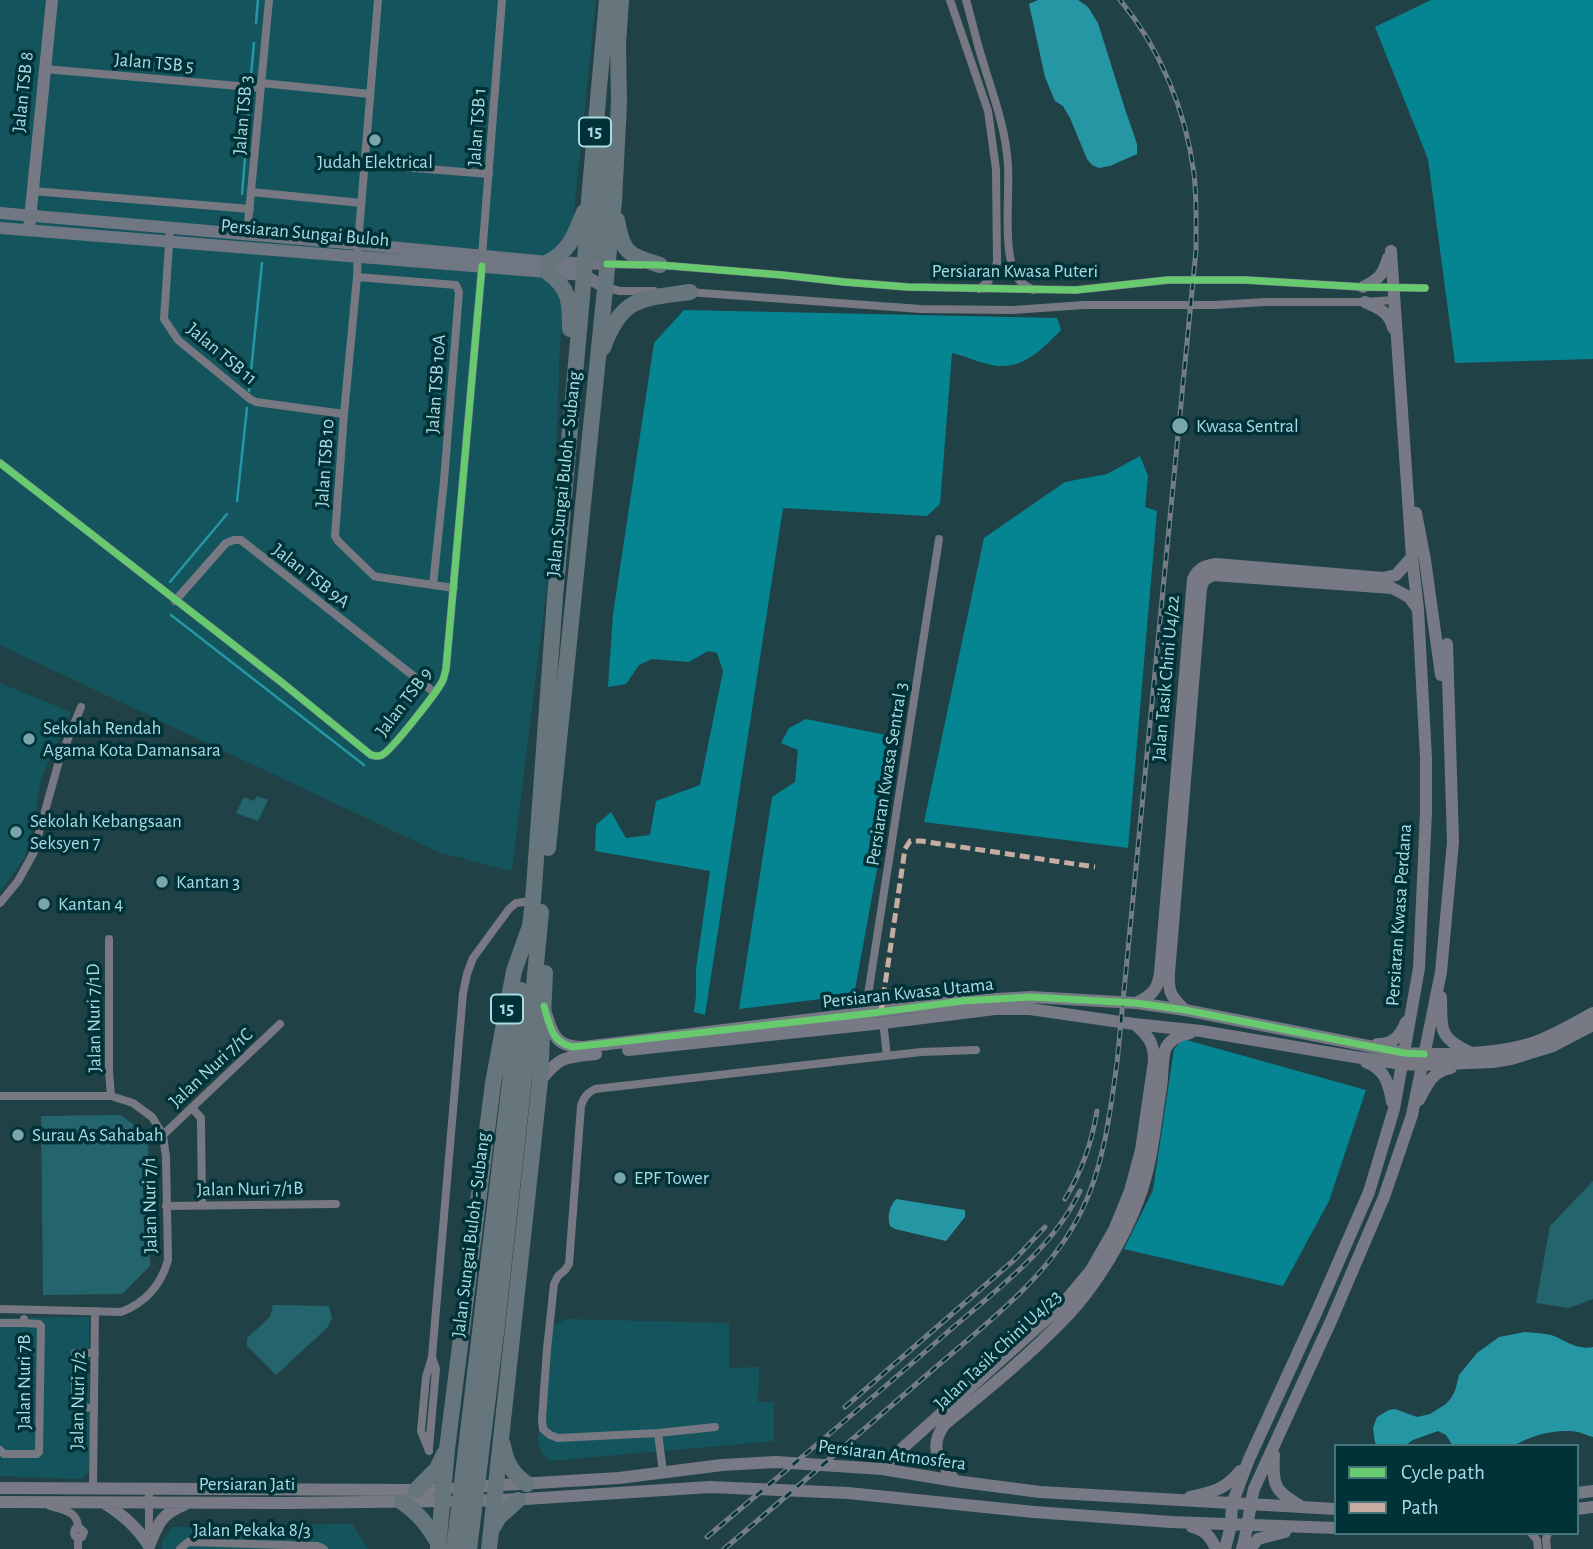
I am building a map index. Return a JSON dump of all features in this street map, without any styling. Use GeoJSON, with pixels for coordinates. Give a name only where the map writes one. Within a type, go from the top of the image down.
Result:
{"type":"FeatureCollection","features":[{"type":"Feature","properties":{"kind":"highway","name":"Jalan Sungai Buloh - Subang"},"geometry":{"type":"LineString","coordinates":[[469,1549],[538,951],[596,372],[595,273],[589,199],[607,0]]}},
{"type":"Feature","properties":{"kind":"highway","name":"Jalan Sungai Buloh - Subang"},"geometry":{"type":"LineString","coordinates":[[490,1542],[540,1081],[530,926],[555,597],[569,443],[595,273],[614,201],[621,0]]}},
{"type":"Feature","properties":{"kind":"highway"},"geometry":{"type":"LineString","coordinates":[[550,666],[556,655],[578,454],[610,102],[618,44]]}},
{"type":"Feature","properties":{"kind":"highway"},"geometry":{"type":"LineString","coordinates":[[569,443],[565,430],[570,308],[567,293],[547,267],[574,238],[589,199]]}},
{"type":"Feature","properties":{"kind":"highway"},"geometry":{"type":"LineString","coordinates":[[614,201],[620,240],[625,248],[635,257],[660,265]]}},
{"type":"Feature","properties":{"kind":"highway"},"geometry":{"type":"LineString","coordinates":[[596,372],[610,332],[622,314],[633,304],[644,298],[690,292]]}},
{"type":"Feature","properties":{"kind":"highway","name":"Jalan Sungai Buloh - Subang"},"geometry":{"type":"LineString","coordinates":[[443,1547],[443,1495],[447,1449],[494,1083],[514,971],[530,926]]}},
{"type":"Feature","properties":{"kind":"highway","name":"Jalan Sungai Buloh - Subang"},"geometry":{"type":"LineString","coordinates":[[443,1547],[533,997]]}},
{"type":"Feature","properties":{"kind":"highway"},"geometry":{"type":"LineString","coordinates":[[449,1431],[460,1455],[467,1460],[477,1463],[498,1454]]}},
{"type":"Feature","properties":{"kind":"highway"},"geometry":{"type":"LineString","coordinates":[[501,1432],[508,1466],[527,1484]]}},
{"type":"Feature","properties":{"kind":"highway","name":"Jalan Sungai Buloh - Subang"},"geometry":{"type":"LineString","coordinates":[[416,1490],[437,1469],[447,1449]]}},
{"type":"Feature","properties":{"kind":"highway"},"geometry":{"type":"LineString","coordinates":[[402,1502],[417,1513],[443,1547],[452,1532],[465,1528],[477,1529],[490,1542],[499,1517],[519,1500]]}},
{"type":"Feature","properties":{"kind":"main road","name":"Jalan TSB 8"},"geometry":{"type":"LineString","coordinates":[[29,229],[52,0]]}},
{"type":"Feature","properties":{"kind":"main road","name":"Persiaran Sungai Buloh"},"geometry":{"type":"LineString","coordinates":[[0,213],[169,235],[247,234],[358,250]]}},
{"type":"Feature","properties":{"kind":"main road","name":"Persiaran Sungai Buloh"},"geometry":{"type":"LineString","coordinates":[[0,228],[169,235],[595,273]]}},
{"type":"Feature","properties":{"kind":"main road","name":"Persiaran Kwasa Perdana"},"geometry":{"type":"LineString","coordinates":[[1225,1549],[1231,1525],[1232,1504],[1249,1459],[1368,1192],[1394,1110],[1419,968],[1426,758],[1418,608],[1412,557],[1391,251],[1385,270],[1377,280],[1363,287]]}},
{"type":"Feature","properties":{"kind":"main road"},"geometry":{"type":"LineString","coordinates":[[1365,302],[1384,310],[1391,321],[1398,352]]}},
{"type":"Feature","properties":{"kind":"main road"},"geometry":{"type":"LineString","coordinates":[[1406,461],[1441,677],[1449,708]]}},
{"type":"Feature","properties":{"kind":"main road","name":"Jalan Tasik Chini U4/22"},"geometry":{"type":"LineString","coordinates":[[1185,1010],[1170,992],[1169,973],[1200,575],[1205,565],[1383,578],[1396,575],[1412,557]]}},
{"type":"Feature","properties":{"kind":"main road","name":"Jalan Tasik Chini U4/22"},"geometry":{"type":"LineString","coordinates":[[1136,1003],[1155,991],[1159,983],[1193,579],[1200,575],[1213,575],[1392,588],[1409,597],[1418,608]]}},
{"type":"Feature","properties":{"kind":"main road"},"geometry":{"type":"LineString","coordinates":[[1447,644],[1453,842],[1441,972],[1441,1026],[1444,1035],[1468,1052]]}},
{"type":"Feature","properties":{"kind":"main road"},"geometry":{"type":"LineString","coordinates":[[1242,1549],[1254,1489],[1384,1197],[1412,1115],[1441,972]]}},
{"type":"Feature","properties":{"kind":"main road","name":"Persiaran Kwasa Utama"},"geometry":{"type":"LineString","coordinates":[[533,997],[554,1035],[564,1045],[573,1047],[865,1014],[882,1017],[962,1001],[1031,997],[1136,1003],[1185,1010],[1359,1044],[1403,1058]]}},
{"type":"Feature","properties":{"kind":"main road","name":"Persiaran Kwasa Utama"},"geometry":{"type":"LineString","coordinates":[[540,1081],[557,1062],[584,1055],[882,1017],[995,1009],[1030,1009],[1201,1031],[1355,1057],[1493,1062],[1532,1054],[1593,1025]]}},
{"type":"Feature","properties":{"kind":"main road"},"geometry":{"type":"LineString","coordinates":[[1359,1044],[1385,1045],[1395,1040],[1401,1035],[1412,1009]]}},
{"type":"Feature","properties":{"kind":"main road","name":"Persiaran Kwasa Utama"},"geometry":{"type":"LineString","coordinates":[[1423,1059],[1528,1044],[1555,1034],[1593,1013]]}},
{"type":"Feature","properties":{"kind":"main road","name":"Jalan Tasik Chini U4/23"},"geometry":{"type":"LineString","coordinates":[[882,1469],[1061,1306],[1091,1270],[1114,1230],[1130,1191],[1141,1150],[1154,1061],[1154,1049],[1150,1040],[1134,1024]]}},
{"type":"Feature","properties":{"kind":"main road","name":"Jalan Tasik Chini U4/23"},"geometry":{"type":"LineString","coordinates":[[955,1482],[936,1451],[935,1441],[939,1433],[945,1424],[1069,1314],[1097,1279],[1122,1236],[1147,1172],[1165,1050],[1169,1043],[1180,1035],[1201,1031]]}},
{"type":"Feature","properties":{"kind":"main road"},"geometry":{"type":"LineString","coordinates":[[1355,1057],[1380,1069],[1390,1088],[1394,1110]]}},
{"type":"Feature","properties":{"kind":"main road"},"geometry":{"type":"LineString","coordinates":[[1412,1115],[1436,1073],[1443,1069],[1493,1062]]}},
{"type":"Feature","properties":{"kind":"main road"},"geometry":{"type":"LineString","coordinates":[[1275,1444],[1272,1474],[1276,1486],[1283,1496],[1304,1508]]}},
{"type":"Feature","properties":{"kind":"main road"},"geometry":{"type":"LineString","coordinates":[[1172,1500],[1210,1493],[1221,1488],[1231,1482],[1249,1459]]}},
{"type":"Feature","properties":{"kind":"main road","name":"Persiaran Atmosfera"},"geometry":{"type":"LineString","coordinates":[[443,1495],[494,1493],[527,1484],[619,1478],[722,1465],[776,1462],[882,1469],[955,1482],[1040,1492],[1334,1509]]}},
{"type":"Feature","properties":{"kind":"main road","name":"Persiaran Atmosfera"},"geometry":{"type":"LineString","coordinates":[[494,1493],[519,1500],[710,1487],[848,1493],[1034,1513],[1248,1526],[1334,1528]]}},
{"type":"Feature","properties":{"kind":"main road","name":"Persiaran Jati"},"geometry":{"type":"LineString","coordinates":[[0,1488],[416,1490],[443,1495]]}},
{"type":"Feature","properties":{"kind":"main road","name":"Persiaran Jati"},"geometry":{"type":"LineString","coordinates":[[0,1502],[402,1502],[443,1495]]}},
{"type":"Feature","properties":{"kind":"main road"},"geometry":{"type":"LineString","coordinates":[[103,1502],[131,1522],[149,1547]]}},
{"type":"Feature","properties":{"kind":"main road"},"geometry":{"type":"LineString","coordinates":[[149,1547],[158,1524],[166,1514],[191,1502]]}},
{"type":"Feature","properties":{"kind":"main road"},"geometry":{"type":"LineString","coordinates":[[1171,1522],[1201,1530],[1208,1535],[1216,1549]]}},
{"type":"Feature","properties":{"kind":"main road"},"geometry":{"type":"LineString","coordinates":[[1250,1549],[1258,1539],[1303,1528]]}},
{"type":"Feature","properties":{"kind":"street","name":"Jalan TSB 3"},"geometry":{"type":"LineString","coordinates":[[247,234],[269,0]]}},
{"type":"Feature","properties":{"kind":"street","name":"Jalan TSB 10"},"geometry":{"type":"LineString","coordinates":[[378,0],[335,536],[374,576],[454,588]]}},
{"type":"Feature","properties":{"kind":"street","name":"Jalan TSB 1"},"geometry":{"type":"LineString","coordinates":[[482,261],[502,0]]}},
{"type":"Feature","properties":{"kind":"street"},"geometry":{"type":"LineString","coordinates":[[950,0],[988,111],[996,169],[997,263],[988,282],[979,289]]}},
{"type":"Feature","properties":{"kind":"street"},"geometry":{"type":"LineString","coordinates":[[966,0],[1004,133],[1008,165],[1008,251],[1015,274],[1020,281],[1034,290]]}},
{"type":"Feature","properties":{"kind":"street","name":"Jalan TSB 5"},"geometry":{"type":"LineString","coordinates":[[45,69],[370,94]]}},
{"type":"Feature","properties":{"kind":"street"},"geometry":{"type":"LineString","coordinates":[[365,164],[489,174]]}},
{"type":"Feature","properties":{"kind":"street"},"geometry":{"type":"LineString","coordinates":[[33,191],[250,209]]}},
{"type":"Feature","properties":{"kind":"street"},"geometry":{"type":"LineString","coordinates":[[251,192],[361,203]]}},
{"type":"Feature","properties":{"kind":"street","name":"Jalan TSB 11"},"geometry":{"type":"LineString","coordinates":[[169,235],[164,319],[178,340],[250,399],[344,414]]}},
{"type":"Feature","properties":{"kind":"street","name":"Jalan TSB 9"},"geometry":{"type":"LineString","coordinates":[[0,463],[371,755],[383,755],[435,693],[443,681],[446,669],[482,261]]}},
{"type":"Feature","properties":{"kind":"street","name":"Persiaran Kwasa Puteri"},"geometry":{"type":"LineString","coordinates":[[595,273],[660,265],[895,286],[1034,290],[1076,290],[1168,280],[1245,280],[1363,287],[1394,294]]}},
{"type":"Feature","properties":{"kind":"street","name":"Persiaran Kwasa Puteri"},"geometry":{"type":"LineString","coordinates":[[595,273],[620,291],[690,292],[921,309],[1013,310],[1084,304],[1215,306],[1265,302],[1365,302],[1425,288]]}},
{"type":"Feature","properties":{"kind":"street","name":"Jalan TSB 10A"},"geometry":{"type":"LineString","coordinates":[[357,277],[456,285],[459,292],[433,585]]}},
{"type":"Feature","properties":{"kind":"street","name":"Persiaran Kwasa Sentral 3"},"geometry":{"type":"LineString","coordinates":[[865,1014],[939,539]]}},
{"type":"Feature","properties":{"kind":"street","name":"Jalan TSB 9A"},"geometry":{"type":"LineString","coordinates":[[175,601],[226,543],[241,540],[435,693]]}},
{"type":"Feature","properties":{"kind":"street"},"geometry":{"type":"LineString","coordinates":[[0,903],[18,881],[33,854],[59,761],[81,707]]}},
{"type":"Feature","properties":{"kind":"street"},"geometry":{"type":"LineString","coordinates":[[432,1357],[436,1369],[429,1451],[421,1432],[426,1377],[432,1357],[463,993],[473,958],[509,909],[516,903],[533,901]]}},
{"type":"Feature","properties":{"kind":"street","name":"Jalan Nuri 7/1D"},"geometry":{"type":"LineString","coordinates":[[109,939],[111,1096]]}},
{"type":"Feature","properties":{"kind":"street"},"geometry":{"type":"LineString","coordinates":[[882,1017],[887,1056]]}},
{"type":"Feature","properties":{"kind":"street","name":"Jalan Nuri 7/1C"},"geometry":{"type":"LineString","coordinates":[[163,1135],[280,1024]]}},
{"type":"Feature","properties":{"kind":"street"},"geometry":{"type":"LineString","coordinates":[[715,1427],[558,1438],[542,1429],[550,1312],[554,1284],[569,1264],[581,1106],[584,1097],[595,1089],[887,1056],[976,1050]]}},
{"type":"Feature","properties":{"kind":"street","name":"Jalan Nuri 7/1"},"geometry":{"type":"LineString","coordinates":[[0,1096],[111,1096],[144,1110],[159,1126],[163,1135],[166,1157],[168,1260],[164,1273],[150,1294],[139,1304],[121,1312],[0,1310]]}},
{"type":"Feature","properties":{"kind":"street"},"geometry":{"type":"LineString","coordinates":[[192,1108],[201,1118],[202,1206]]}},
{"type":"Feature","properties":{"kind":"street","name":"Jalan Nuri 7/1B"},"geometry":{"type":"LineString","coordinates":[[166,1206],[336,1204]]}},
{"type":"Feature","properties":{"kind":"street"},"geometry":{"type":"LineString","coordinates":[[0,1323],[24,1324],[25,1310]]}},
{"type":"Feature","properties":{"kind":"street","name":"Jalan Nuri 7/2"},"geometry":{"type":"LineString","coordinates":[[93,1488],[95,1311]]}},
{"type":"Feature","properties":{"kind":"street","name":"Jalan Nuri 7B"},"geometry":{"type":"LineString","coordinates":[[0,1450],[4,1454],[39,1452],[41,1326],[24,1324]]}},
{"type":"Feature","properties":{"kind":"street"},"geometry":{"type":"LineString","coordinates":[[94,1408],[75,1407],[75,1353],[95,1353]]}},
{"type":"Feature","properties":{"kind":"street"},"geometry":{"type":"LineString","coordinates":[[658,1433],[663,1472]]}},
{"type":"Feature","properties":{"kind":"street"},"geometry":{"type":"LineString","coordinates":[[149,1489],[149,1547]]}},
{"type":"Feature","properties":{"kind":"street"},"geometry":{"type":"LineString","coordinates":[[37,1502],[69,1512],[77,1519],[78,1528],[74,1530],[74,1534],[78,1538],[78,1549]]}},
{"type":"Feature","properties":{"kind":"street"},"geometry":{"type":"LineString","coordinates":[[1540,1539],[1548,1549]]}},
{"type":"Feature","properties":{"kind":"street","name":"Jalan Pekaka 8/3"},"geometry":{"type":"LineString","coordinates":[[180,1549],[188,1542],[269,1547],[318,1546],[324,1549]]}},
{"type":"Feature","properties":{"kind":"shaded area"},"geometry":{"type":"Polygon","coordinates":[[[0,0],[596,0],[560,344],[553,535],[512,871],[438,852],[0,645],[0,0]]]}},
{"type":"Feature","properties":{"kind":"shaded area"},"geometry":{"type":"Polygon","coordinates":[[[1038,0],[1078,0],[1088,7],[1098,23],[1137,144],[1137,154],[1099,168],[1087,159],[1070,118],[1063,106],[1055,101],[1045,77],[1029,4],[1038,0]]]}},
{"type":"Feature","properties":{"kind":"shaded area"},"geometry":{"type":"Polygon","coordinates":[[[1431,0],[1593,0],[1593,359],[1455,363],[1428,159],[1375,27],[1431,0]]]}},
{"type":"Feature","properties":{"kind":"shaded area"},"geometry":{"type":"Polygon","coordinates":[[[684,310],[1057,318],[1061,330],[1034,355],[1009,365],[989,364],[952,353],[940,504],[927,516],[783,508],[705,1015],[694,1012],[696,969],[710,871],[595,851],[596,825],[611,812],[626,838],[650,835],[656,801],[700,785],[723,671],[717,653],[708,651],[689,662],[652,659],[639,665],[626,684],[608,687],[613,614],[654,343],[684,310]]]}},
{"type":"Feature","properties":{"kind":"shaded area"},"geometry":{"type":"Polygon","coordinates":[[[1140,456],[1148,476],[1145,507],[1157,511],[1128,848],[924,822],[984,538],[1065,482],[1107,474],[1140,456]]]}},
{"type":"Feature","properties":{"kind":"shaded area"},"geometry":{"type":"Polygon","coordinates":[[[0,683],[71,712],[41,779],[25,857],[0,892],[0,683]]]}},
{"type":"Feature","properties":{"kind":"shaded area"},"geometry":{"type":"Polygon","coordinates":[[[806,719],[901,738],[854,995],[739,1009],[772,797],[795,782],[798,750],[781,743],[789,728],[806,719]]]}},
{"type":"Feature","properties":{"kind":"shaded area"},"geometry":{"type":"Polygon","coordinates":[[[257,796],[268,800],[258,821],[236,813],[244,797],[254,801],[257,796]]]}},
{"type":"Feature","properties":{"kind":"shaded area"},"geometry":{"type":"Polygon","coordinates":[[[1183,1039],[1366,1090],[1329,1201],[1283,1286],[1124,1249],[1153,1190],[1174,1049],[1183,1039]]]}},
{"type":"Feature","properties":{"kind":"shaded area"},"geometry":{"type":"Polygon","coordinates":[[[120,1115],[148,1134],[150,1266],[122,1294],[43,1295],[41,1116],[120,1115]]]}},
{"type":"Feature","properties":{"kind":"shaded area"},"geometry":{"type":"Polygon","coordinates":[[[1593,1181],[1593,1299],[1569,1308],[1536,1303],[1550,1226],[1593,1181]]]}},
{"type":"Feature","properties":{"kind":"shaded area"},"geometry":{"type":"Polygon","coordinates":[[[896,1199],[965,1210],[965,1217],[946,1241],[895,1229],[890,1226],[889,1215],[896,1199]]]}},
{"type":"Feature","properties":{"kind":"shaded area"},"geometry":{"type":"Polygon","coordinates":[[[273,1305],[329,1306],[332,1318],[328,1327],[276,1375],[247,1346],[247,1338],[270,1317],[273,1305]]]}},
{"type":"Feature","properties":{"kind":"shaded area"},"geometry":{"type":"Polygon","coordinates":[[[89,1317],[90,1470],[82,1479],[0,1476],[0,1318],[89,1317]]]}},
{"type":"Feature","properties":{"kind":"shaded area"},"geometry":{"type":"Polygon","coordinates":[[[566,1319],[729,1323],[729,1368],[759,1367],[758,1402],[774,1402],[774,1441],[550,1461],[542,1453],[538,1442],[547,1330],[566,1319]]]}},
{"type":"Feature","properties":{"kind":"shaded area"},"geometry":{"type":"Polygon","coordinates":[[[1525,1332],[1551,1335],[1577,1346],[1593,1347],[1593,1437],[1563,1431],[1548,1433],[1517,1444],[1452,1444],[1446,1435],[1438,1431],[1407,1444],[1375,1443],[1373,1428],[1377,1417],[1395,1409],[1417,1417],[1430,1414],[1446,1404],[1455,1391],[1459,1375],[1477,1353],[1499,1337],[1525,1332]]]}},
{"type":"Feature","properties":{"kind":"shaded area"},"geometry":{"type":"Polygon","coordinates":[[[352,1524],[368,1549],[162,1549],[162,1541],[173,1527],[352,1524]]]}},
{"type":"Feature","properties":{"kind":"waterway"},"geometry":{"type":"LineString","coordinates":[[256,23],[258,0]]}},
{"type":"Feature","properties":{"kind":"waterway"},"geometry":{"type":"LineString","coordinates":[[251,75],[254,43]]}},
{"type":"Feature","properties":{"kind":"waterway"},"geometry":{"type":"LineString","coordinates":[[242,194],[250,98]]}},
{"type":"Feature","properties":{"kind":"waterway"},"geometry":{"type":"LineString","coordinates":[[249,391],[262,263]]}},
{"type":"Feature","properties":{"kind":"waterway"},"geometry":{"type":"LineString","coordinates":[[237,501],[247,408]]}},
{"type":"Feature","properties":{"kind":"waterway"},"geometry":{"type":"LineString","coordinates":[[170,582],[227,514]]}},
{"type":"Feature","properties":{"kind":"waterway"},"geometry":{"type":"LineString","coordinates":[[171,615],[364,765]]}},
{"type":"Feature","properties":{"kind":"railway"},"geometry":{"type":"LineString","coordinates":[[724,1549],[993,1319],[1033,1280],[1051,1259],[1081,1212],[1101,1158],[1117,1063],[1196,250],[1195,183],[1185,127],[1159,60],[1120,0]]}},
{"type":"Feature","properties":{"kind":"railway"},"geometry":{"type":"LineString","coordinates":[[1065,1199],[1086,1156],[1097,1111]]}},
{"type":"Feature","properties":{"kind":"railway"},"geometry":{"type":"LineString","coordinates":[[707,1537],[1000,1288],[1053,1233],[1080,1191]]}},
{"type":"Feature","properties":{"kind":"railway"},"geometry":{"type":"LineString","coordinates":[[845,1407],[1014,1260],[1045,1227]]}},
{"type":"Feature","properties":{"kind":"marked path"},"geometry":{"type":"LineString","coordinates":[[881,1012],[905,849],[910,841],[1095,867]]}},
{"type":"Feature","properties":{"kind":"cycle path"},"geometry":{"type":"LineString","coordinates":[[607,264],[660,265],[908,287],[1076,290],[1168,280],[1245,280],[1425,288]]}},
{"type":"Feature","properties":{"kind":"cycle path"},"geometry":{"type":"LineString","coordinates":[[0,463],[371,755],[381,756],[424,708],[443,680],[446,669],[482,266]]}},
{"type":"Feature","properties":{"kind":"cycle path"},"geometry":{"type":"LineString","coordinates":[[544,1006],[556,1037],[573,1047],[962,1001],[1031,997],[1136,1003],[1185,1010],[1404,1053],[1424,1054]]}},
{"type":"Feature","properties":{"kind":"place","name":"Judah Elektrical"},"geometry":{"type":"Point","coordinates":[375,140]}},
{"type":"Feature","properties":{"kind":"place","name":"Kwasa Sentral"},"geometry":{"type":"Point","coordinates":[1180,426]}},
{"type":"Feature","properties":{"kind":"place","name":"Sekolah Rendah Agama Kota Damansara"},"geometry":{"type":"Point","coordinates":[29,739]}},
{"type":"Feature","properties":{"kind":"place","name":"Sekolah Kebangsaan Seksyen 7"},"geometry":{"type":"Point","coordinates":[16,832]}},
{"type":"Feature","properties":{"kind":"place","name":"Kantan 3"},"geometry":{"type":"Point","coordinates":[162,882]}},
{"type":"Feature","properties":{"kind":"place","name":"Kantan 4"},"geometry":{"type":"Point","coordinates":[44,904]}},
{"type":"Feature","properties":{"kind":"place","name":"Surau As Sahabah"},"geometry":{"type":"Point","coordinates":[18,1135]}},
{"type":"Feature","properties":{"kind":"place","name":"EPF Tower"},"geometry":{"type":"Point","coordinates":[620,1178]}}]}
